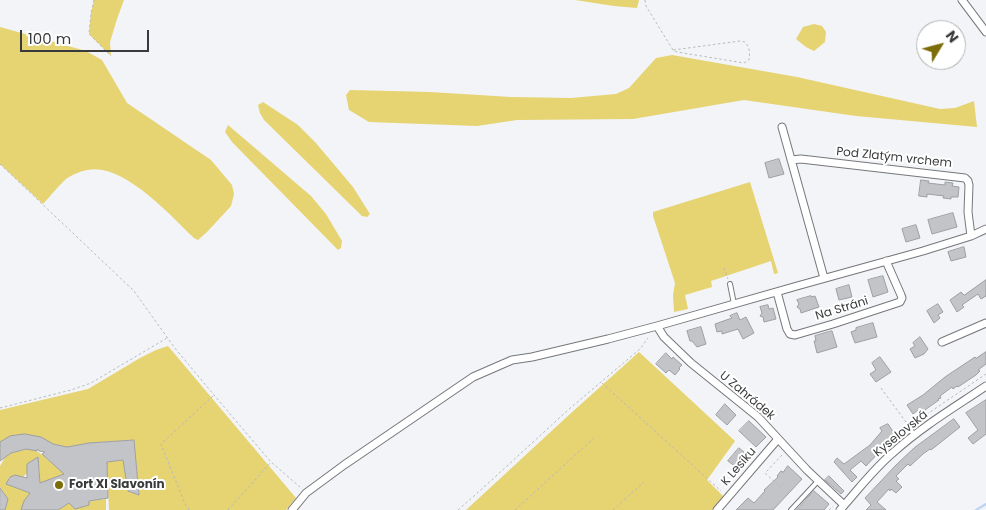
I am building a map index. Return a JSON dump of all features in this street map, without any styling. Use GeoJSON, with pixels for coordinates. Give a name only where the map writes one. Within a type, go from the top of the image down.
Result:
{"type":"FeatureCollection","features":[{"type":"Feature","properties":{"kind":"street"},"geometry":{"type":"LineString","coordinates":[[962,0],[986,32]]}},
{"type":"Feature","properties":{"kind":"street"},"geometry":{"type":"LineString","coordinates":[[782,128],[824,278]]}},
{"type":"Feature","properties":{"kind":"street","name":"Pod Zlatým vrchem"},"geometry":{"type":"LineString","coordinates":[[791,160],[801,159],[965,178],[969,185],[968,212],[971,236]]}},
{"type":"Feature","properties":{"kind":"street"},"geometry":{"type":"LineString","coordinates":[[292,510],[306,493],[344,465],[473,378],[512,360],[532,357],[655,326],[923,251],[971,236],[986,229]]}},
{"type":"Feature","properties":{"kind":"street","name":"Na Stráni"},"geometry":{"type":"LineString","coordinates":[[777,292],[790,334],[834,324],[900,302],[902,297],[886,261]]}},
{"type":"Feature","properties":{"kind":"street"},"geometry":{"type":"LineString","coordinates":[[942,342],[986,323]]}},
{"type":"Feature","properties":{"kind":"street","name":"U Zahrádek"},"geometry":{"type":"LineString","coordinates":[[655,326],[691,363],[751,410],[842,508]]}},
{"type":"Feature","properties":{"kind":"street","name":"Kyselovská"},"geometry":{"type":"LineString","coordinates":[[842,508],[882,462],[896,450],[914,435],[986,386]]}},
{"type":"Feature","properties":{"kind":"street","name":"K Lesíku"},"geometry":{"type":"LineString","coordinates":[[717,510],[778,438]]}},
{"type":"Feature","properties":{"kind":"lane"},"geometry":{"type":"LineString","coordinates":[[730,284],[734,304]]}},
{"type":"Feature","properties":{"kind":"lane"},"geometry":{"type":"LineString","coordinates":[[909,427],[914,435]]}},
{"type":"Feature","properties":{"kind":"lane"},"geometry":{"type":"LineString","coordinates":[[791,510],[818,481]]}},
{"type":"Feature","properties":{"kind":"path"},"geometry":{"type":"LineString","coordinates":[[94,0],[89,34],[110,56]]}},
{"type":"Feature","properties":{"kind":"path"},"geometry":{"type":"LineString","coordinates":[[645,0],[646,6],[673,50],[676,52],[744,63],[749,60],[750,54],[749,46],[746,42],[740,41],[673,50]]}},
{"type":"Feature","properties":{"kind":"path"},"geometry":{"type":"LineString","coordinates":[[0,164],[134,291],[167,338],[271,462],[306,493]]}},
{"type":"Feature","properties":{"kind":"path"},"geometry":{"type":"LineString","coordinates":[[724,268],[730,284]]}},
{"type":"Feature","properties":{"kind":"path"},"geometry":{"type":"LineString","coordinates":[[458,510],[640,349],[655,326]]}},
{"type":"Feature","properties":{"kind":"path"},"geometry":{"type":"LineString","coordinates":[[0,408],[91,383],[167,338]]}},
{"type":"Feature","properties":{"kind":"path"},"geometry":{"type":"LineString","coordinates":[[881,388],[909,427],[986,374]]}},
{"type":"Feature","properties":{"kind":"path"},"geometry":{"type":"LineString","coordinates":[[601,382],[728,496]]}},
{"type":"Feature","properties":{"kind":"path"},"geometry":{"type":"LineString","coordinates":[[189,510],[161,444],[214,395]]}},
{"type":"Feature","properties":{"kind":"path"},"geometry":{"type":"LineString","coordinates":[[515,510],[594,438]]}},
{"type":"Feature","properties":{"kind":"path"},"geometry":{"type":"LineString","coordinates":[[784,483],[780,487],[765,473],[787,449]]}},
{"type":"Feature","properties":{"kind":"path"},"geometry":{"type":"LineString","coordinates":[[228,510],[271,462]]}},
{"type":"Feature","properties":{"kind":"path"},"geometry":{"type":"LineString","coordinates":[[614,510],[644,482]]}},
{"type":"Feature","properties":{"kind":"shaded area"},"geometry":{"type":"Polygon","coordinates":[[[94,0],[124,0],[110,42],[111,56],[89,34],[94,0]]]}},
{"type":"Feature","properties":{"kind":"shaded area"},"geometry":{"type":"Polygon","coordinates":[[[575,0],[639,0],[637,8],[575,0]]]}},
{"type":"Feature","properties":{"kind":"shaded area"},"geometry":{"type":"Polygon","coordinates":[[[814,24],[822,26],[826,32],[825,42],[814,51],[796,39],[803,27],[814,24]]]}},
{"type":"Feature","properties":{"kind":"shaded area"},"geometry":{"type":"Polygon","coordinates":[[[0,27],[86,51],[102,60],[127,103],[211,160],[232,185],[234,194],[231,206],[198,240],[145,192],[116,174],[101,170],[87,170],[69,177],[43,204],[0,164],[0,27]]]}},
{"type":"Feature","properties":{"kind":"shaded area"},"geometry":{"type":"Polygon","coordinates":[[[672,55],[797,77],[940,109],[955,108],[974,101],[977,127],[856,116],[744,100],[633,119],[517,120],[477,126],[369,122],[349,110],[346,95],[350,90],[571,98],[616,94],[629,88],[656,58],[672,55]]]}},
{"type":"Feature","properties":{"kind":"shaded area"},"geometry":{"type":"Polygon","coordinates":[[[263,102],[298,125],[315,142],[353,187],[370,214],[367,217],[362,216],[264,120],[258,105],[263,102]]]}},
{"type":"Feature","properties":{"kind":"shaded area"},"geometry":{"type":"Polygon","coordinates":[[[228,125],[311,196],[326,214],[342,241],[341,248],[338,250],[232,142],[225,132],[228,125]]]}},
{"type":"Feature","properties":{"kind":"shaded area"},"geometry":{"type":"Polygon","coordinates":[[[750,182],[778,273],[774,274],[771,261],[711,281],[712,287],[685,295],[688,309],[674,312],[673,295],[675,283],[653,212],[750,182]]]}},
{"type":"Feature","properties":{"kind":"shaded area"},"geometry":{"type":"Polygon","coordinates":[[[168,346],[296,498],[286,510],[109,510],[107,469],[55,478],[40,484],[39,466],[33,461],[27,464],[27,473],[23,477],[13,476],[8,480],[11,486],[30,493],[21,510],[5,510],[8,499],[0,487],[0,466],[5,457],[11,453],[26,449],[35,450],[56,467],[123,460],[128,491],[139,495],[134,440],[89,443],[67,447],[0,442],[0,410],[88,389],[140,358],[168,346]]]}},
{"type":"Feature","properties":{"kind":"shaded area"},"geometry":{"type":"Polygon","coordinates":[[[639,352],[735,441],[707,480],[723,496],[712,510],[466,510],[570,414],[639,352]]]}},
{"type":"Feature","properties":{"kind":"shaded area"},"geometry":{"type":"Polygon","coordinates":[[[106,499],[106,510],[58,510],[69,503],[75,509],[88,505],[89,501],[106,499]]]}},
{"type":"Feature","properties":{"kind":"building"},"geometry":{"type":"Polygon","coordinates":[[[779,159],[784,174],[769,178],[765,163],[779,159]]]}},
{"type":"Feature","properties":{"kind":"building"},"geometry":{"type":"Polygon","coordinates":[[[921,180],[929,181],[928,183],[945,185],[945,182],[953,183],[952,186],[959,187],[958,197],[951,197],[951,199],[943,198],[944,196],[927,194],[927,197],[919,196],[921,180]]]}},
{"type":"Feature","properties":{"kind":"building"},"geometry":{"type":"Polygon","coordinates":[[[953,213],[957,227],[932,234],[928,220],[953,213]]]}},
{"type":"Feature","properties":{"kind":"building"},"geometry":{"type":"Polygon","coordinates":[[[916,225],[920,238],[906,242],[902,229],[916,225]]]}},
{"type":"Feature","properties":{"kind":"building"},"geometry":{"type":"Polygon","coordinates":[[[964,247],[966,257],[951,261],[948,252],[964,247]]]}},
{"type":"Feature","properties":{"kind":"building"},"geometry":{"type":"Polygon","coordinates":[[[883,276],[888,292],[873,297],[868,280],[883,276]]]}},
{"type":"Feature","properties":{"kind":"building"},"geometry":{"type":"Polygon","coordinates":[[[986,280],[986,296],[981,299],[978,294],[962,305],[964,307],[957,312],[950,300],[961,292],[964,295],[986,280]]]}},
{"type":"Feature","properties":{"kind":"building"},"geometry":{"type":"Polygon","coordinates":[[[849,285],[852,297],[839,300],[836,289],[849,285]]]}},
{"type":"Feature","properties":{"kind":"building"},"geometry":{"type":"Polygon","coordinates":[[[815,296],[819,307],[801,313],[797,307],[799,304],[797,300],[815,296]]]}},
{"type":"Feature","properties":{"kind":"building"},"geometry":{"type":"Polygon","coordinates":[[[938,304],[943,312],[938,315],[940,318],[934,323],[927,311],[938,304]]]}},
{"type":"Feature","properties":{"kind":"building"},"geometry":{"type":"Polygon","coordinates":[[[768,305],[769,309],[773,308],[776,319],[764,322],[763,317],[760,316],[762,313],[760,307],[768,305]]]}},
{"type":"Feature","properties":{"kind":"building"},"geometry":{"type":"Polygon","coordinates":[[[737,313],[740,320],[746,317],[754,333],[743,339],[738,329],[722,334],[722,331],[717,332],[715,324],[732,318],[730,316],[737,313]]]}},
{"type":"Feature","properties":{"kind":"building"},"geometry":{"type":"Polygon","coordinates":[[[873,323],[877,337],[855,343],[851,332],[856,330],[856,328],[873,323]]]}},
{"type":"Feature","properties":{"kind":"building"},"geometry":{"type":"Polygon","coordinates":[[[701,327],[706,344],[697,347],[690,341],[687,331],[701,327]]]}},
{"type":"Feature","properties":{"kind":"building"},"geometry":{"type":"Polygon","coordinates":[[[832,331],[837,347],[817,353],[814,341],[816,341],[815,336],[832,331]]]}},
{"type":"Feature","properties":{"kind":"building"},"geometry":{"type":"Polygon","coordinates":[[[920,337],[928,349],[924,354],[915,358],[910,349],[915,346],[913,343],[920,337]]]}},
{"type":"Feature","properties":{"kind":"building"},"geometry":{"type":"Polygon","coordinates":[[[986,352],[986,364],[978,370],[980,371],[976,375],[958,387],[953,389],[952,387],[940,396],[939,400],[922,412],[918,410],[913,414],[907,405],[945,377],[986,352]]]}},
{"type":"Feature","properties":{"kind":"building"},"geometry":{"type":"Polygon","coordinates":[[[666,353],[682,365],[675,375],[669,370],[666,373],[656,364],[666,353]]]}},
{"type":"Feature","properties":{"kind":"building"},"geometry":{"type":"Polygon","coordinates":[[[880,357],[891,372],[876,382],[870,374],[876,370],[872,363],[880,357]]]}},
{"type":"Feature","properties":{"kind":"building"},"geometry":{"type":"Polygon","coordinates":[[[986,400],[986,434],[973,444],[968,438],[978,430],[966,413],[986,400]]]}},
{"type":"Feature","properties":{"kind":"building"},"geometry":{"type":"Polygon","coordinates":[[[725,404],[736,415],[727,425],[716,415],[725,404]]]}},
{"type":"Feature","properties":{"kind":"building"},"geometry":{"type":"Polygon","coordinates":[[[954,419],[960,427],[910,466],[908,464],[896,476],[899,479],[896,481],[902,487],[896,493],[889,489],[877,502],[886,510],[866,510],[871,505],[865,498],[896,465],[914,448],[954,419]]]}},
{"type":"Feature","properties":{"kind":"building"},"geometry":{"type":"Polygon","coordinates":[[[749,421],[766,437],[756,447],[739,431],[749,421]]]}},
{"type":"Feature","properties":{"kind":"building"},"geometry":{"type":"Polygon","coordinates":[[[888,424],[896,436],[866,466],[861,461],[850,470],[857,477],[852,482],[834,462],[837,458],[844,464],[870,445],[882,431],[880,428],[888,424]]]}},
{"type":"Feature","properties":{"kind":"building"},"geometry":{"type":"Polygon","coordinates":[[[25,434],[41,437],[53,444],[67,447],[89,443],[134,440],[139,495],[128,491],[123,460],[107,462],[108,498],[89,501],[89,505],[75,509],[69,503],[58,510],[21,510],[24,501],[30,493],[6,484],[10,477],[15,475],[27,478],[27,464],[38,457],[40,483],[64,474],[42,454],[45,452],[37,449],[37,451],[26,449],[11,453],[0,461],[0,442],[10,436],[25,434]]]}},
{"type":"Feature","properties":{"kind":"building"},"geometry":{"type":"Polygon","coordinates":[[[739,448],[750,457],[740,470],[728,461],[739,448]]]}},
{"type":"Feature","properties":{"kind":"building"},"geometry":{"type":"Polygon","coordinates":[[[788,466],[802,479],[773,510],[736,510],[748,498],[754,503],[778,477],[781,471],[783,472],[788,466]]]}},
{"type":"Feature","properties":{"kind":"building"},"geometry":{"type":"Polygon","coordinates":[[[829,476],[844,491],[841,494],[825,480],[829,476]]]}},
{"type":"Feature","properties":{"kind":"building"},"geometry":{"type":"Polygon","coordinates":[[[0,488],[8,499],[5,510],[0,510],[0,488]]]}},
{"type":"Feature","properties":{"kind":"building"},"geometry":{"type":"Polygon","coordinates":[[[814,491],[829,504],[824,510],[797,510],[814,491]]]}},
{"type":"Feature","properties":{"kind":"waterway"},"geometry":{"type":"LineString","coordinates":[[976,510],[986,504]]}},
{"type":"Feature","properties":{"kind":"place","name":"Fort XI Slavonín"},"geometry":{"type":"Point","coordinates":[59,485]}}]}
